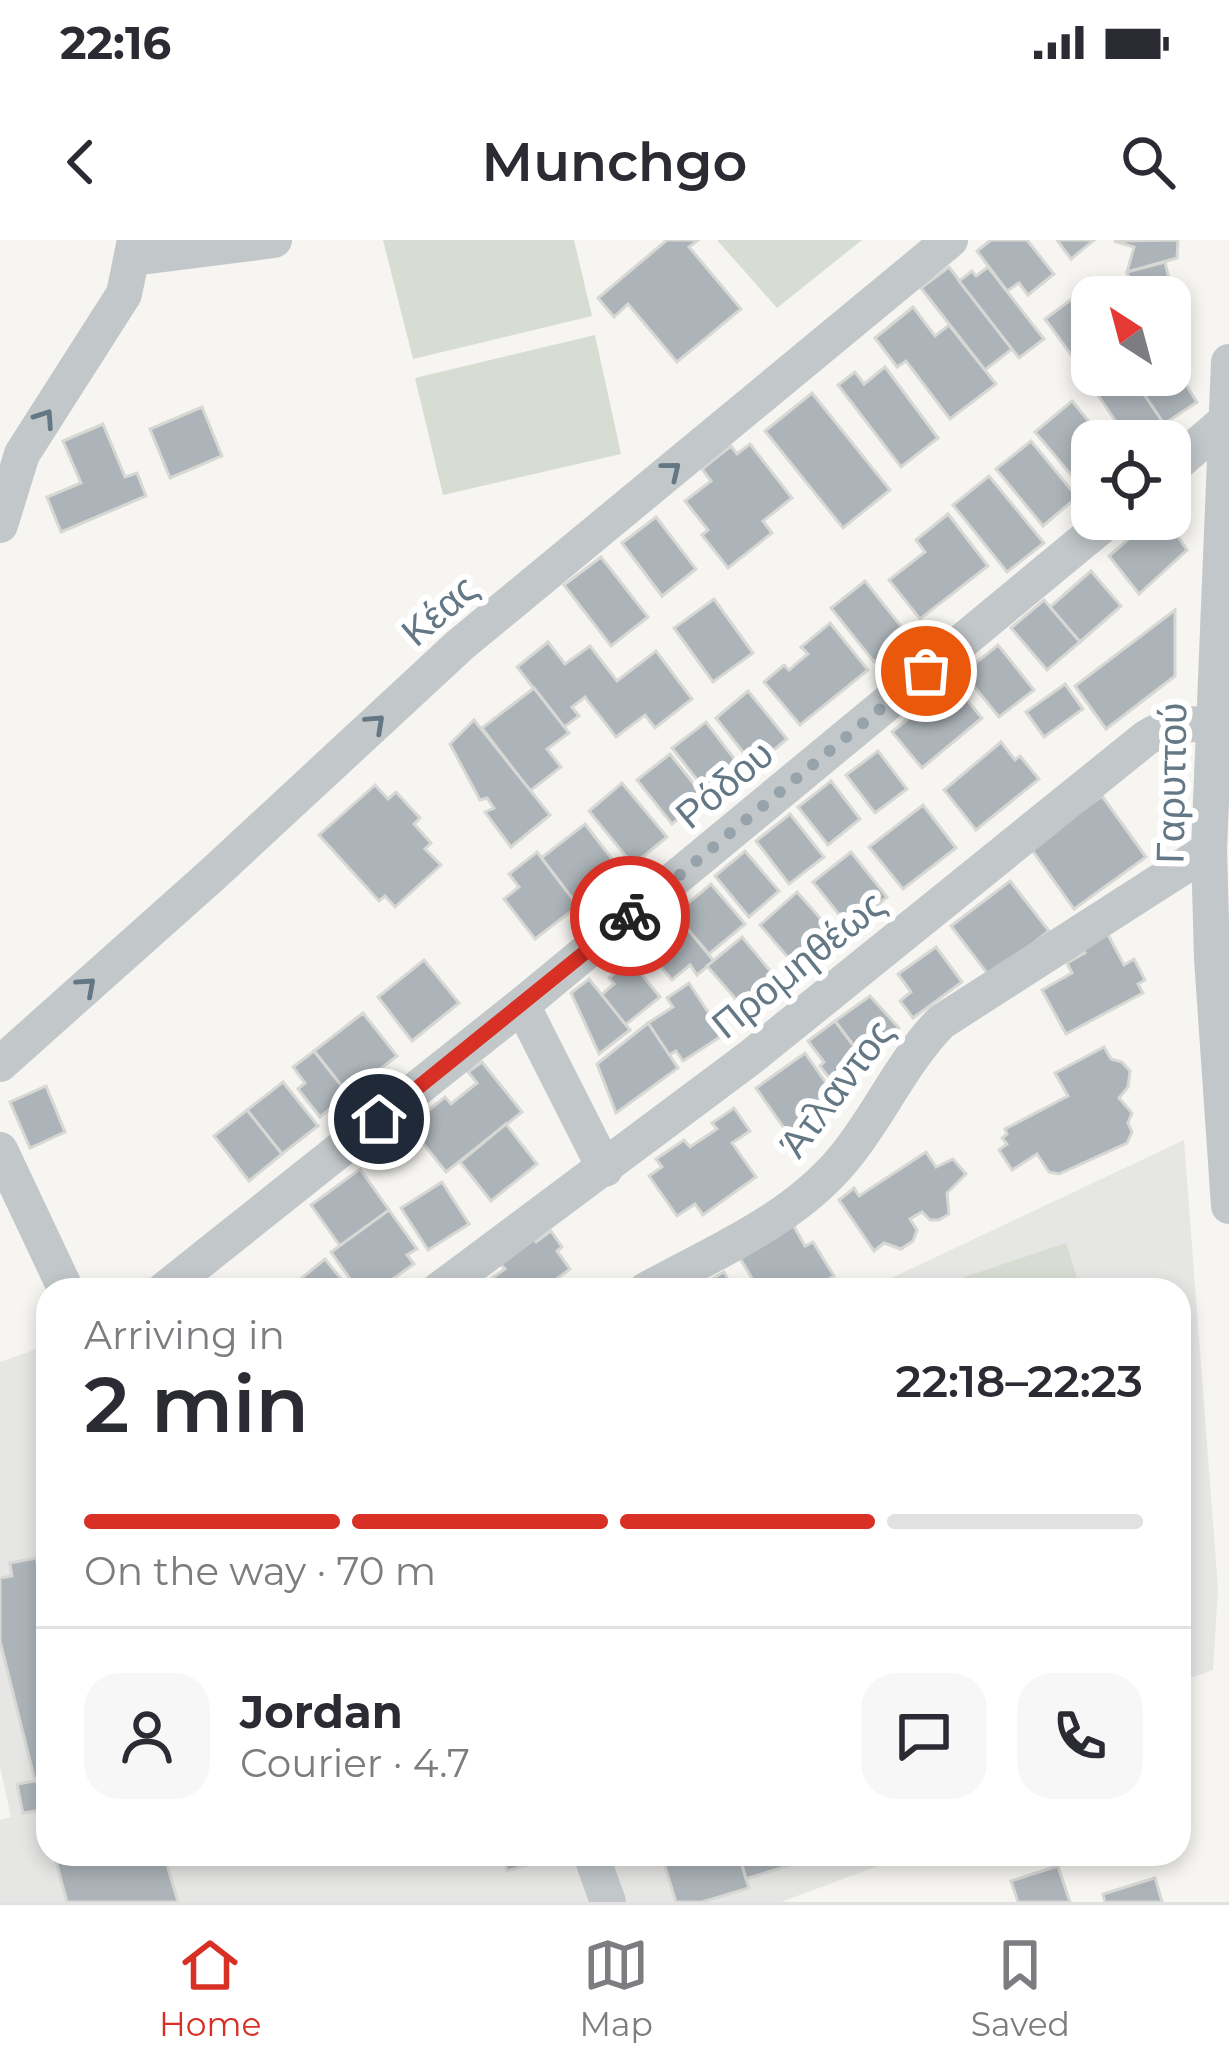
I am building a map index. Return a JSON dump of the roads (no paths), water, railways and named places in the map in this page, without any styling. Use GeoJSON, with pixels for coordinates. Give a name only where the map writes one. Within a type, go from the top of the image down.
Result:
{"type":"FeatureCollection","features":[{"type":"Feature","properties":{"kind":"street"},"geometry":{"type":"LineString","coordinates":[[0,525],[22,454],[104,331],[124,294],[134,249],[274,240]]}},
{"type":"Feature","properties":{"kind":"street","name":"Κέας"},"geometry":{"type":"LineString","coordinates":[[0,1064],[460,645],[950,240]]}},
{"type":"Feature","properties":{"kind":"street","name":"Γαρυττού"},"geometry":{"type":"LineString","coordinates":[[1229,362],[1222,726],[1209,850],[1221,957],[1229,1206]]}},
{"type":"Feature","properties":{"kind":"street"},"geometry":{"type":"LineString","coordinates":[[1191,451],[1227,420]]}},
{"type":"Feature","properties":{"kind":"street","name":"Ρόδου"},"geometry":{"type":"LineString","coordinates":[[179,1278],[522,1005],[1085,540]]}},
{"type":"Feature","properties":{"kind":"street","name":"Προμηθέως"},"geometry":{"type":"LineString","coordinates":[[455,1278],[751,1057],[1146,738],[1169,725],[1222,726]]}},
{"type":"Feature","properties":{"kind":"street","name":"Άτλαντος"},"geometry":{"type":"LineString","coordinates":[[668,1278],[780,1216],[814,1190],[868,1127],[913,1054],[941,1022],[1209,850]]}},
{"type":"Feature","properties":{"kind":"street"},"geometry":{"type":"LineString","coordinates":[[522,1005],[605,1169]]}},
{"type":"Feature","properties":{"kind":"street"},"geometry":{"type":"LineString","coordinates":[[0,1150],[60,1278]]}},
{"type":"Feature","properties":{"kind":"street"},"geometry":{"type":"LineString","coordinates":[[596,1866],[608,1902]]}}]}
